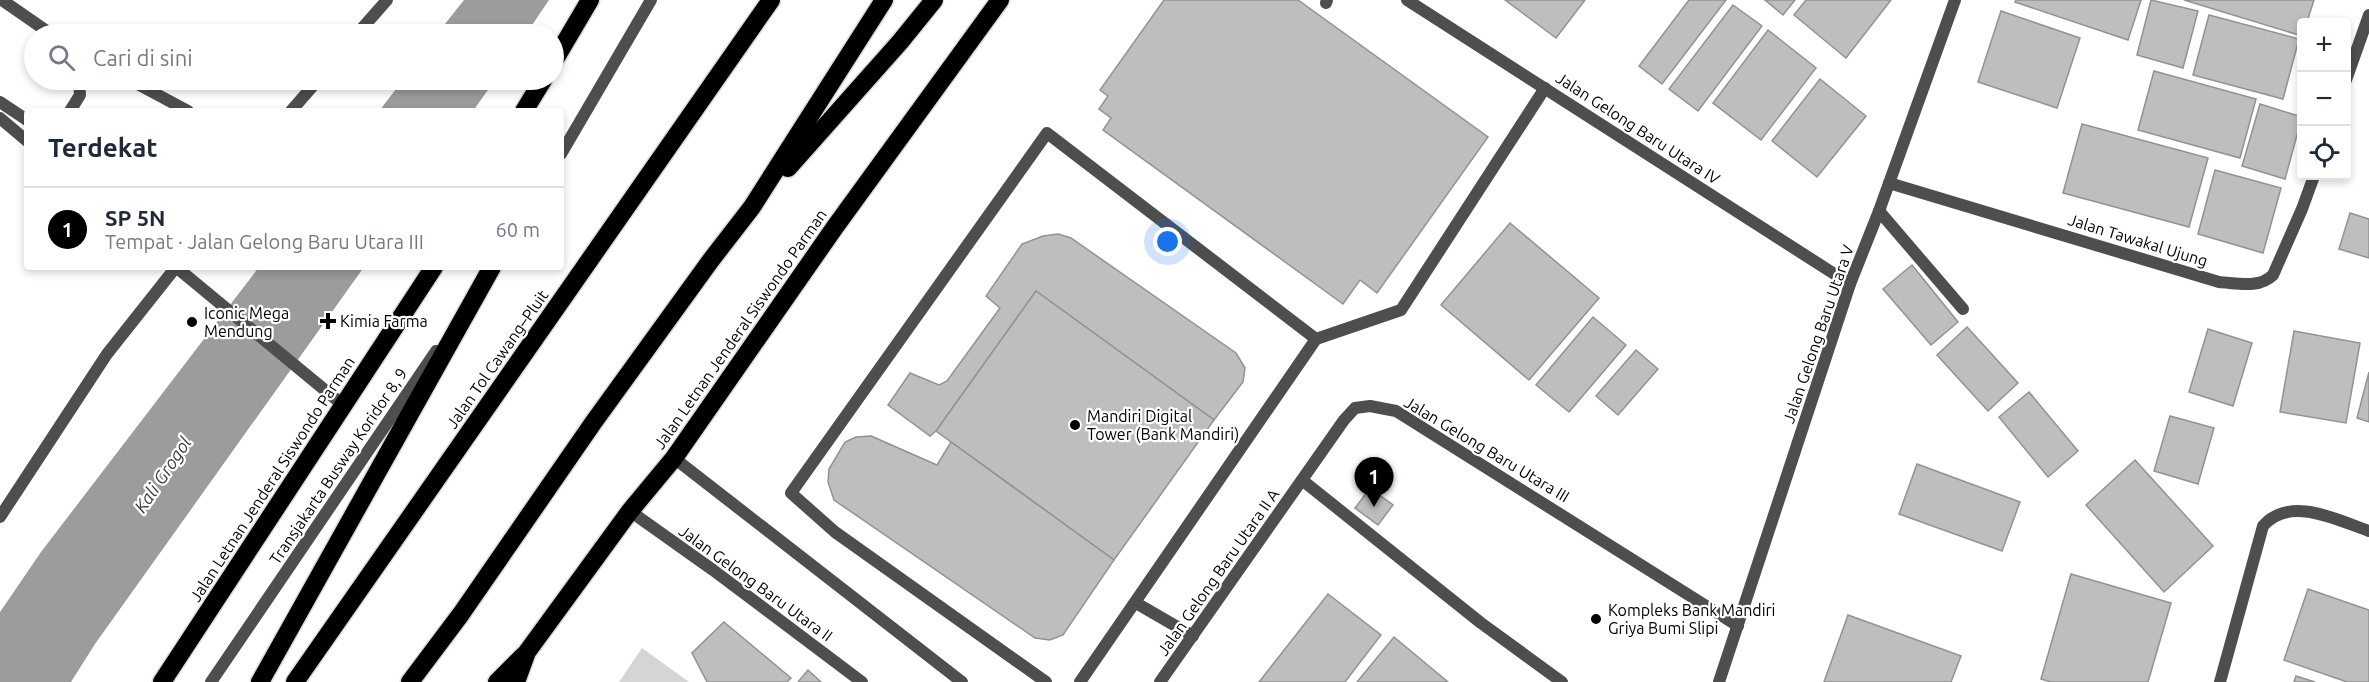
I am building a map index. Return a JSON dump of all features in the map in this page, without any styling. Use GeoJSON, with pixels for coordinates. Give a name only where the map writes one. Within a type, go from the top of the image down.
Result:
{"type":"FeatureCollection","features":[{"type":"Feature","properties":{"kind":"highway"},"geometry":{"type":"LineString","coordinates":[[564,44],[590,0]]}},
{"type":"Feature","properties":{"kind":"highway","name":"Jalan Tol Cawang–Pluit"},"geometry":{"type":"LineString","coordinates":[[296,682],[771,0]]}},
{"type":"Feature","properties":{"kind":"highway"},"geometry":{"type":"LineString","coordinates":[[752,207],[884,0]]}},
{"type":"Feature","properties":{"kind":"highway"},"geometry":{"type":"LineString","coordinates":[[410,682],[461,614],[593,423],[711,260],[752,207],[900,42],[934,0]]}},
{"type":"Feature","properties":{"kind":"highway","name":"Jalan Letnan Jenderal Siswondo Parman"},"geometry":{"type":"LineString","coordinates":[[516,682],[527,652],[630,511],[674,458],[835,227],[1000,0]]}},
{"type":"Feature","properties":{"kind":"highway"},"geometry":{"type":"LineString","coordinates":[[527,108],[537,90]]}},
{"type":"Feature","properties":{"kind":"highway","name":"Jalan Letnan Jenderal Siswondo Parman"},"geometry":{"type":"LineString","coordinates":[[162,682],[432,270]]}},
{"type":"Feature","properties":{"kind":"highway"},"geometry":{"type":"LineString","coordinates":[[260,682],[489,270]]}},
{"type":"Feature","properties":{"kind":"highway"},"geometry":{"type":"LineString","coordinates":[[497,682],[527,652]]}},
{"type":"Feature","properties":{"kind":"street"},"geometry":{"type":"LineString","coordinates":[[2,0],[37,24]]}},
{"type":"Feature","properties":{"kind":"street"},"geometry":{"type":"LineString","coordinates":[[366,24],[387,0]]}},
{"type":"Feature","properties":{"kind":"street"},"geometry":{"type":"LineString","coordinates":[[564,149],[651,0]]}},
{"type":"Feature","properties":{"kind":"street","name":"Jalan Gelong Baru Utara IV"},"geometry":{"type":"LineString","coordinates":[[1407,0],[1850,284]]}},
{"type":"Feature","properties":{"kind":"street","name":"Jalan Gelong Baru Utara V"},"geometry":{"type":"LineString","coordinates":[[1719,682],[1850,284],[1879,212],[1955,0]]}},
{"type":"Feature","properties":{"kind":"street"},"geometry":{"type":"LineString","coordinates":[[2349,72],[2369,15]]}},
{"type":"Feature","properties":{"kind":"street"},"geometry":{"type":"LineString","coordinates":[[1080,682],[1316,339],[1401,310],[1545,88]]}},
{"type":"Feature","properties":{"kind":"street"},"geometry":{"type":"LineString","coordinates":[[72,108],[80,95],[80,90]]}},
{"type":"Feature","properties":{"kind":"street"},"geometry":{"type":"LineString","coordinates":[[149,90],[182,108]]}},
{"type":"Feature","properties":{"kind":"street"},"geometry":{"type":"LineString","coordinates":[[294,108],[309,90]]}},
{"type":"Feature","properties":{"kind":"street"},"geometry":{"type":"LineString","coordinates":[[0,102],[24,118]]}},
{"type":"Feature","properties":{"kind":"street"},"geometry":{"type":"LineString","coordinates":[[0,118],[24,138]]}},
{"type":"Feature","properties":{"kind":"street"},"geometry":{"type":"LineString","coordinates":[[1046,682],[835,532],[791,493],[1047,134],[1316,339]]}},
{"type":"Feature","properties":{"kind":"street","name":"Jalan Tawakal Ujung"},"geometry":{"type":"LineString","coordinates":[[1889,183],[2219,282],[2252,284],[2266,282],[2273,275],[2313,180]]}},
{"type":"Feature","properties":{"kind":"street"},"geometry":{"type":"LineString","coordinates":[[1879,212],[1963,309]]}},
{"type":"Feature","properties":{"kind":"street"},"geometry":{"type":"LineString","coordinates":[[0,517],[107,354],[175,270]]}},
{"type":"Feature","properties":{"kind":"street"},"geometry":{"type":"LineString","coordinates":[[179,270],[343,405]]}},
{"type":"Feature","properties":{"kind":"street","name":"Transjakarta Busway Koridor 8, 9"},"geometry":{"type":"LineString","coordinates":[[211,682],[489,270]]}},
{"type":"Feature","properties":{"kind":"street","name":"Jalan Gelong Baru Utara III"},"geometry":{"type":"LineString","coordinates":[[1302,480],[1355,408],[1370,406],[1396,411],[1738,626]]}},
{"type":"Feature","properties":{"kind":"street"},"geometry":{"type":"LineString","coordinates":[[674,458],[962,682]]}},
{"type":"Feature","properties":{"kind":"street"},"geometry":{"type":"LineString","coordinates":[[1302,480],[1481,623],[1562,682]]}},
{"type":"Feature","properties":{"kind":"street","name":"Jalan Gelong Baru Utara II A"},"geometry":{"type":"LineString","coordinates":[[1160,682],[1302,480]]}},
{"type":"Feature","properties":{"kind":"street","name":"Jalan Gelong Baru Utara II"},"geometry":{"type":"LineString","coordinates":[[630,511],[862,682]]}},
{"type":"Feature","properties":{"kind":"street"},"geometry":{"type":"LineString","coordinates":[[2220,682],[2263,526],[2280,513],[2314,512],[2369,531]]}},
{"type":"Feature","properties":{"kind":"street"},"geometry":{"type":"LineString","coordinates":[[1136,603],[1192,636]]}},
{"type":"Feature","properties":{"kind":"street"},"geometry":{"type":"LineString","coordinates":[[505,682],[527,652]]}},
{"type":"Feature","properties":{"kind":"shaded area"},"geometry":{"type":"Polygon","coordinates":[[[642,648],[689,682],[619,682],[642,648]]]}},
{"type":"Feature","properties":{"kind":"water"},"geometry":{"type":"Polygon","coordinates":[[[464,0],[549,0],[533,24],[445,24],[464,0]]]}},
{"type":"Feature","properties":{"kind":"water"},"geometry":{"type":"Polygon","coordinates":[[[395,90],[488,90],[475,108],[381,108],[395,90]]]}},
{"type":"Feature","properties":{"kind":"water","name":"Kali Grogol"},"geometry":{"type":"Polygon","coordinates":[[[257,270],[362,270],[95,644],[71,682],[0,682],[0,612],[41,552],[257,270]]]}},
{"type":"Feature","properties":{"kind":"building"},"geometry":{"type":"Polygon","coordinates":[[[1164,0],[1298,0],[1488,137],[1377,293],[1360,280],[1343,304],[1103,130],[1111,118],[1099,109],[1108,96],[1100,90],[1164,0]]]}},
{"type":"Feature","properties":{"kind":"building"},"geometry":{"type":"Polygon","coordinates":[[[1505,0],[1585,0],[1556,38],[1505,0]]]}},
{"type":"Feature","properties":{"kind":"building"},"geometry":{"type":"Polygon","coordinates":[[[1689,0],[1726,0],[1662,84],[1639,66],[1689,0]]]}},
{"type":"Feature","properties":{"kind":"building"},"geometry":{"type":"Polygon","coordinates":[[[1765,0],[1795,0],[1783,15],[1765,0]]]}},
{"type":"Feature","properties":{"kind":"building"},"geometry":{"type":"Polygon","coordinates":[[[1806,0],[1891,0],[1846,58],[1794,15],[1806,0]]]}},
{"type":"Feature","properties":{"kind":"building"},"geometry":{"type":"Polygon","coordinates":[[[2016,0],[2141,0],[2128,40],[2015,2],[2016,0]]]}},
{"type":"Feature","properties":{"kind":"building"},"geometry":{"type":"Polygon","coordinates":[[[2151,0],[2198,11],[2183,68],[2137,55],[2151,0]]]}},
{"type":"Feature","properties":{"kind":"building"},"geometry":{"type":"Polygon","coordinates":[[[2184,0],[2314,0],[2308,18],[2297,18],[2297,34],[2184,0]]]}},
{"type":"Feature","properties":{"kind":"building"},"geometry":{"type":"Polygon","coordinates":[[[1733,5],[1762,26],[1698,111],[1669,89],[1733,5]]]}},
{"type":"Feature","properties":{"kind":"building"},"geometry":{"type":"Polygon","coordinates":[[[2001,11],[2080,38],[2057,108],[1978,82],[2001,11]]]}},
{"type":"Feature","properties":{"kind":"building"},"geometry":{"type":"Polygon","coordinates":[[[2209,15],[2297,38],[2297,46],[2283,99],[2193,75],[2209,15]]]}},
{"type":"Feature","properties":{"kind":"building"},"geometry":{"type":"Polygon","coordinates":[[[1768,30],[1816,68],[1761,140],[1713,103],[1768,30]]]}},
{"type":"Feature","properties":{"kind":"building"},"geometry":{"type":"Polygon","coordinates":[[[2154,71],[2256,99],[2240,158],[2138,130],[2154,71]]]}},
{"type":"Feature","properties":{"kind":"building"},"geometry":{"type":"Polygon","coordinates":[[[1820,79],[1866,116],[1817,177],[1772,141],[1820,79]]]}},
{"type":"Feature","properties":{"kind":"building"},"geometry":{"type":"Polygon","coordinates":[[[2260,104],[2297,115],[2297,135],[2285,179],[2242,166],[2260,104]]]}},
{"type":"Feature","properties":{"kind":"building"},"geometry":{"type":"Polygon","coordinates":[[[2082,124],[2208,158],[2189,227],[2063,193],[2082,124]]]}},
{"type":"Feature","properties":{"kind":"building"},"geometry":{"type":"Polygon","coordinates":[[[2215,170],[2281,188],[2263,253],[2198,234],[2215,170]]]}},
{"type":"Feature","properties":{"kind":"building"},"geometry":{"type":"Polygon","coordinates":[[[2350,213],[2369,219],[2369,258],[2339,249],[2350,213]]]}},
{"type":"Feature","properties":{"kind":"building"},"geometry":{"type":"Polygon","coordinates":[[[1510,223],[1599,298],[1529,380],[1441,305],[1510,223]]]}},
{"type":"Feature","properties":{"kind":"building"},"geometry":{"type":"Polygon","coordinates":[[[1058,234],[1071,238],[1236,353],[1245,368],[1243,382],[1214,420],[1036,291],[936,431],[930,436],[888,405],[910,373],[939,385],[947,381],[1000,308],[986,296],[1022,244],[1043,236],[1058,234]]]}},
{"type":"Feature","properties":{"kind":"building"},"geometry":{"type":"Polygon","coordinates":[[[1912,265],[1958,322],[1931,345],[1883,289],[1912,265]]]}},
{"type":"Feature","properties":{"kind":"building","name":"Mandiri Digital Tower (Bank Mandiri)"},"geometry":{"type":"Polygon","coordinates":[[[1036,291],[1214,420],[1114,560],[936,431],[1036,291]]]}},
{"type":"Feature","properties":{"kind":"building"},"geometry":{"type":"Polygon","coordinates":[[[1593,317],[1626,345],[1569,412],[1536,385],[1593,317]]]}},
{"type":"Feature","properties":{"kind":"building"},"geometry":{"type":"Polygon","coordinates":[[[1967,327],[2018,383],[1988,411],[1937,355],[1967,327]]]}},
{"type":"Feature","properties":{"kind":"building"},"geometry":{"type":"Polygon","coordinates":[[[2208,329],[2252,343],[2233,406],[2189,392],[2208,329]]]}},
{"type":"Feature","properties":{"kind":"building"},"geometry":{"type":"Polygon","coordinates":[[[2294,331],[2360,343],[2346,423],[2280,412],[2294,331]]]}},
{"type":"Feature","properties":{"kind":"building"},"geometry":{"type":"Polygon","coordinates":[[[1636,350],[1658,369],[1618,415],[1596,396],[1636,350]]]}},
{"type":"Feature","properties":{"kind":"building"},"geometry":{"type":"Polygon","coordinates":[[[2369,372],[2369,422],[2357,418],[2369,372]]]}},
{"type":"Feature","properties":{"kind":"building"},"geometry":{"type":"Polygon","coordinates":[[[2029,392],[2078,451],[2048,477],[1999,417],[2029,392]]]}},
{"type":"Feature","properties":{"kind":"building"},"geometry":{"type":"Polygon","coordinates":[[[2170,416],[2214,428],[2198,484],[2154,471],[2170,416]]]}},
{"type":"Feature","properties":{"kind":"building"},"geometry":{"type":"Polygon","coordinates":[[[871,436],[937,465],[951,442],[1114,560],[1063,635],[1050,640],[1035,638],[834,500],[828,482],[829,469],[845,442],[856,437],[871,436]]]}},
{"type":"Feature","properties":{"kind":"building"},"geometry":{"type":"Polygon","coordinates":[[[2135,460],[2213,546],[2164,592],[2086,505],[2135,460]]]}},
{"type":"Feature","properties":{"kind":"building"},"geometry":{"type":"Polygon","coordinates":[[[1917,464],[2020,502],[2002,551],[1899,514],[1917,464]]]}},
{"type":"Feature","properties":{"kind":"building"},"geometry":{"type":"Polygon","coordinates":[[[1370,488],[1393,505],[1378,525],[1355,508],[1370,488]]]}},
{"type":"Feature","properties":{"kind":"building"},"geometry":{"type":"Polygon","coordinates":[[[2071,574],[2171,603],[2148,682],[2051,682],[2041,679],[2071,574]]]}},
{"type":"Feature","properties":{"kind":"building"},"geometry":{"type":"Polygon","coordinates":[[[2308,589],[2369,610],[2369,682],[2347,682],[2284,660],[2308,589]]]}},
{"type":"Feature","properties":{"kind":"building"},"geometry":{"type":"Polygon","coordinates":[[[1328,594],[1381,635],[1345,682],[1259,682],[1328,594]]]}},
{"type":"Feature","properties":{"kind":"building"},"geometry":{"type":"Polygon","coordinates":[[[1848,615],[1961,656],[1951,682],[1824,682],[1848,615]]]}},
{"type":"Feature","properties":{"kind":"building"},"geometry":{"type":"Polygon","coordinates":[[[724,622],[791,678],[787,682],[707,682],[692,653],[724,622]]]}},
{"type":"Feature","properties":{"kind":"building"},"geometry":{"type":"Polygon","coordinates":[[[1394,637],[1448,682],[1357,682],[1394,637]]]}},
{"type":"Feature","properties":{"kind":"building"},"geometry":{"type":"Polygon","coordinates":[[[808,670],[821,682],[798,682],[808,670]]]}},
{"type":"Feature","properties":{"kind":"building"},"geometry":{"type":"Polygon","coordinates":[[[2296,676],[2315,682],[2294,682],[2296,676]]]}},
{"type":"Feature","properties":{"kind":"place","name":"Kimia Farma"},"geometry":{"type":"Point","coordinates":[328,321]}},
{"type":"Feature","properties":{"kind":"place","name":"Iconic Mega Mendung"},"geometry":{"type":"Point","coordinates":[192,322]}},
{"type":"Feature","properties":{"kind":"place","name":"Mandiri Digital Tower (Bank Mandiri)"},"geometry":{"type":"Point","coordinates":[1075,425]}},
{"type":"Feature","properties":{"kind":"place","name":"SP 5N"},"geometry":{"type":"Point","coordinates":[1374,507]}},
{"type":"Feature","properties":{"kind":"place","name":"Kompleks Bank Mandiri Griya Bumi Slipi"},"geometry":{"type":"Point","coordinates":[1596,619]}}]}
